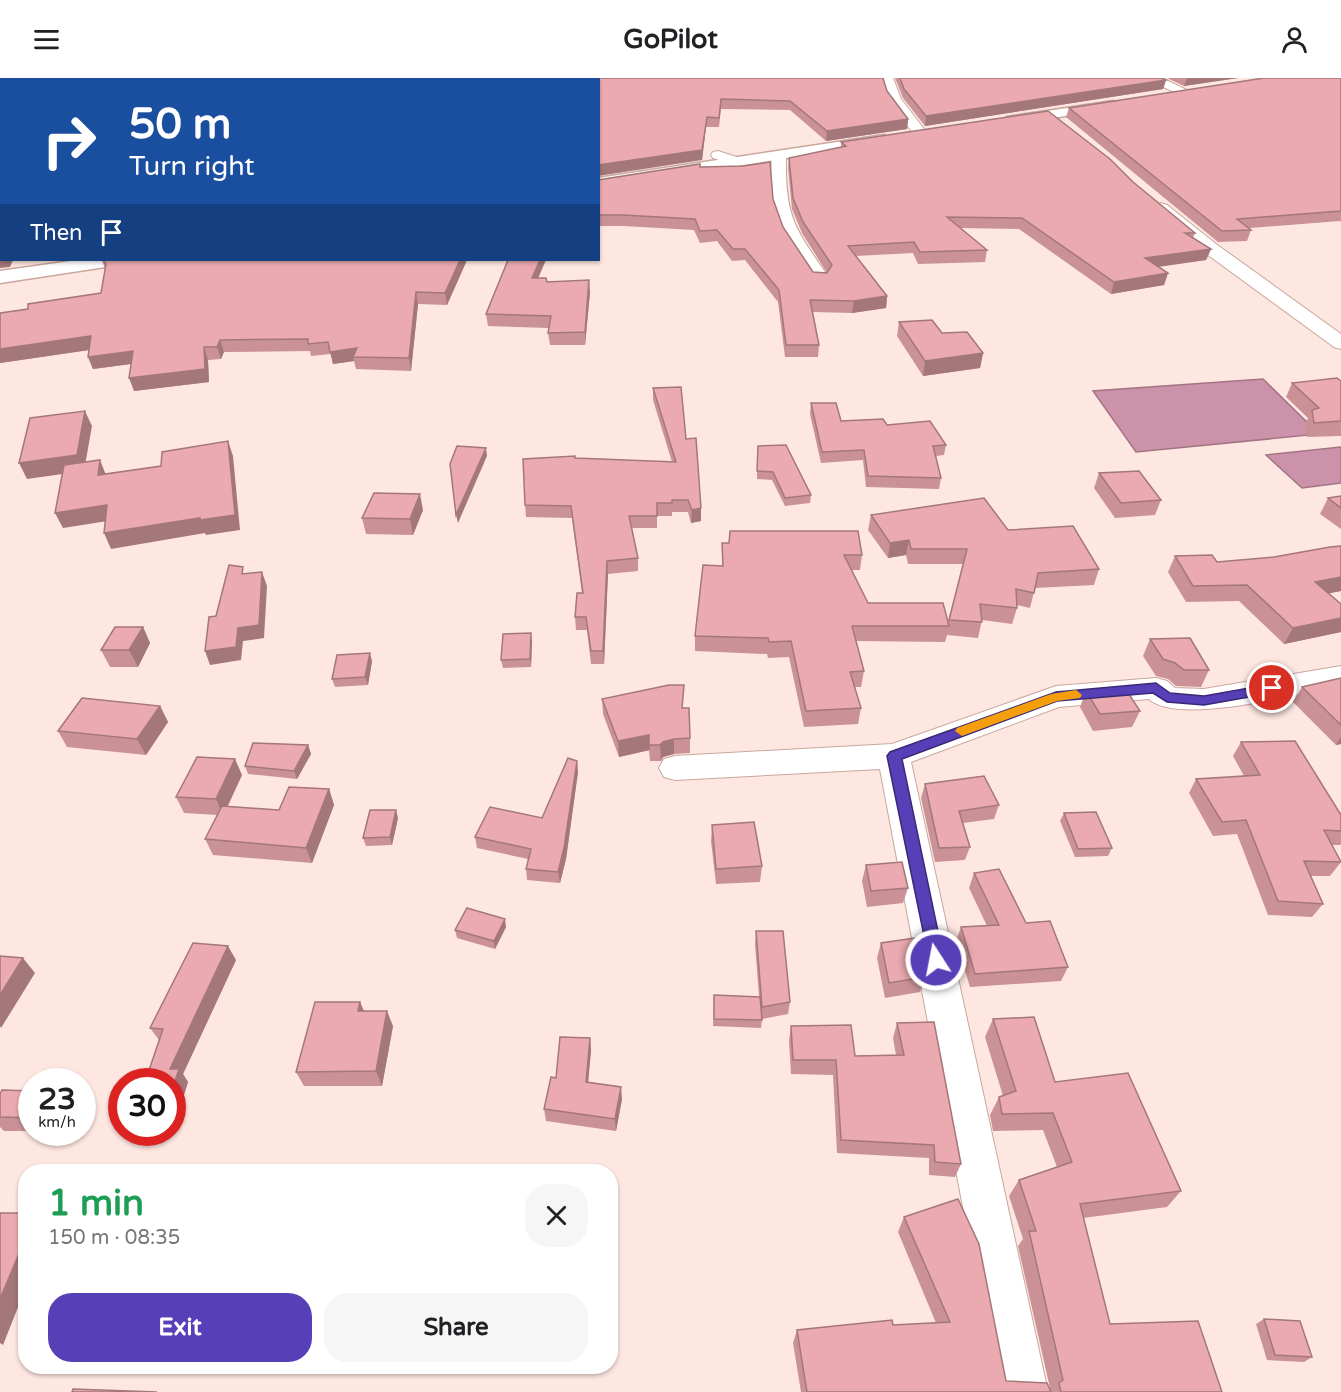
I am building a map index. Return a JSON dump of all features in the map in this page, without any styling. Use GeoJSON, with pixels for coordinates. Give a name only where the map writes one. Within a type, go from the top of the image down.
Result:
{"type":"FeatureCollection","features":[{"type":"Feature","properties":{"kind":"main road"},"geometry":{"type":"LineString","coordinates":[[1164,97],[1192,93]]}},
{"type":"Feature","properties":{"kind":"main road"},"geometry":{"type":"LineString","coordinates":[[992,123],[1130,102]]}},
{"type":"Feature","properties":{"kind":"main road"},"geometry":{"type":"LineString","coordinates":[[600,183],[915,135]]}},
{"type":"Feature","properties":{"kind":"main road"},"geometry":{"type":"LineString","coordinates":[[0,277],[105,261]]}},
{"type":"Feature","properties":{"kind":"street"},"geometry":{"type":"LineString","coordinates":[[886,78],[895,100],[915,135]]}},
{"type":"Feature","properties":{"kind":"street"},"geometry":{"type":"LineString","coordinates":[[1151,78],[1192,93]]}},
{"type":"Feature","properties":{"kind":"street"},"geometry":{"type":"LineString","coordinates":[[1051,115],[1069,129]]}},
{"type":"Feature","properties":{"kind":"street"},"geometry":{"type":"LineString","coordinates":[[718,155],[738,162]]}},
{"type":"Feature","properties":{"kind":"street"},"geometry":{"type":"LineString","coordinates":[[778,156],[779,212],[792,239],[820,278]]}},
{"type":"Feature","properties":{"kind":"street"},"geometry":{"type":"LineString","coordinates":[[1146,196],[1210,248],[1232,261],[1341,343]]}},
{"type":"Feature","properties":{"kind":"street"},"geometry":{"type":"LineString","coordinates":[[675,768],[894,756],[1056,697],[1156,688],[1167,698],[1204,700],[1341,676]]}},
{"type":"Feature","properties":{"kind":"street"},"geometry":{"type":"LineString","coordinates":[[894,756],[1023,1392]]}},
{"type":"Feature","properties":{"kind":"shaded area"},"geometry":{"type":"Polygon","coordinates":[[[1263,379],[1319,434],[1136,452],[1093,391],[1263,379]]]}},
{"type":"Feature","properties":{"kind":"shaded area"},"geometry":{"type":"Polygon","coordinates":[[[1341,447],[1341,483],[1302,488],[1266,455],[1341,447]]]}},
{"type":"Feature","properties":{"kind":"building"},"geometry":{"type":"Polygon","coordinates":[[[600,78],[883,78],[887,91],[908,119],[827,131],[790,101],[721,99],[719,118],[707,117],[702,150],[600,165],[600,78]]]}},
{"type":"Feature","properties":{"kind":"building"},"geometry":{"type":"Polygon","coordinates":[[[900,78],[1161,78],[1166,80],[926,116],[904,89],[900,78]]]}},
{"type":"Feature","properties":{"kind":"building"},"geometry":{"type":"Polygon","coordinates":[[[1264,78],[1341,78],[1341,211],[1237,219],[1251,230],[1222,231],[1069,108],[1264,78]]]}},
{"type":"Feature","properties":{"kind":"building"},"geometry":{"type":"Polygon","coordinates":[[[1048,111],[1110,159],[1133,182],[1195,233],[1185,233],[1211,249],[1145,258],[1168,273],[1114,282],[1022,218],[947,217],[987,250],[920,252],[914,242],[848,246],[887,296],[854,301],[810,300],[819,345],[786,345],[779,290],[745,249],[733,249],[717,230],[700,231],[695,219],[600,215],[600,180],[700,164],[700,167],[743,166],[770,162],[773,199],[783,227],[813,272],[827,273],[832,265],[803,222],[793,198],[789,158],[846,146],[841,142],[1048,111]]]}},
{"type":"Feature","properties":{"kind":"building"},"geometry":{"type":"Polygon","coordinates":[[[104,261],[460,261],[445,293],[416,292],[409,358],[353,357],[357,348],[330,352],[328,342],[308,344],[308,339],[220,340],[217,347],[204,347],[205,369],[129,378],[133,351],[88,357],[91,336],[0,349],[0,313],[28,309],[28,304],[101,293],[106,264],[104,261]]]}},
{"type":"Feature","properties":{"kind":"building"},"geometry":{"type":"Polygon","coordinates":[[[508,261],[540,261],[532,278],[546,278],[547,282],[589,280],[585,332],[548,333],[551,316],[486,314],[508,261]]]}},
{"type":"Feature","properties":{"kind":"building"},"geometry":{"type":"Polygon","coordinates":[[[932,320],[942,333],[967,332],[983,353],[925,361],[899,322],[932,320]]]}},
{"type":"Feature","properties":{"kind":"building"},"geometry":{"type":"Polygon","coordinates":[[[1337,378],[1341,381],[1341,421],[1314,423],[1312,410],[1319,408],[1292,383],[1337,378]]]}},
{"type":"Feature","properties":{"kind":"building"},"geometry":{"type":"Polygon","coordinates":[[[681,387],[686,439],[696,438],[701,508],[692,510],[688,500],[672,500],[672,503],[657,503],[657,516],[629,516],[638,558],[607,561],[603,651],[591,651],[586,617],[575,617],[577,593],[583,593],[571,506],[525,505],[523,459],[575,456],[575,458],[676,462],[653,388],[681,387]]]}},
{"type":"Feature","properties":{"kind":"building"},"geometry":{"type":"Polygon","coordinates":[[[811,403],[836,403],[841,421],[883,419],[887,425],[930,421],[946,445],[933,446],[941,478],[868,476],[864,450],[822,452],[811,403]]]}},
{"type":"Feature","properties":{"kind":"building"},"geometry":{"type":"Polygon","coordinates":[[[85,411],[77,455],[19,463],[30,418],[85,411]]]}},
{"type":"Feature","properties":{"kind":"building"},"geometry":{"type":"Polygon","coordinates":[[[228,441],[235,515],[104,533],[107,505],[55,513],[64,465],[100,460],[98,475],[161,466],[162,452],[228,441]]]}},
{"type":"Feature","properties":{"kind":"building"},"geometry":{"type":"Polygon","coordinates":[[[786,445],[811,495],[785,498],[773,472],[757,471],[758,446],[786,445]]]}},
{"type":"Feature","properties":{"kind":"building"},"geometry":{"type":"Polygon","coordinates":[[[457,446],[486,448],[456,515],[450,464],[457,446]]]}},
{"type":"Feature","properties":{"kind":"building"},"geometry":{"type":"Polygon","coordinates":[[[1139,471],[1161,500],[1121,503],[1099,473],[1139,471]]]}},
{"type":"Feature","properties":{"kind":"building"},"geometry":{"type":"Polygon","coordinates":[[[374,493],[420,494],[410,519],[362,518],[374,493]]]}},
{"type":"Feature","properties":{"kind":"building"},"geometry":{"type":"Polygon","coordinates":[[[1341,496],[1341,508],[1328,498],[1341,496]]]}},
{"type":"Feature","properties":{"kind":"building"},"geometry":{"type":"Polygon","coordinates":[[[984,498],[1008,530],[1073,526],[1099,569],[1038,573],[1034,593],[1016,589],[1017,608],[980,604],[982,622],[949,620],[967,549],[911,549],[909,540],[890,543],[871,515],[984,498]]]}},
{"type":"Feature","properties":{"kind":"building"},"geometry":{"type":"Polygon","coordinates":[[[730,531],[858,531],[862,555],[844,555],[868,603],[943,603],[949,626],[852,626],[864,671],[850,672],[861,708],[806,711],[791,641],[769,642],[768,638],[695,636],[703,565],[723,566],[722,543],[729,543],[730,531]]]}},
{"type":"Feature","properties":{"kind":"building"},"geometry":{"type":"Polygon","coordinates":[[[1341,546],[1341,577],[1315,582],[1341,604],[1341,618],[1293,628],[1247,585],[1193,586],[1175,556],[1212,555],[1217,562],[1274,557],[1341,546]]]}},
{"type":"Feature","properties":{"kind":"building"},"geometry":{"type":"Polygon","coordinates":[[[229,565],[243,567],[242,574],[262,572],[259,625],[238,628],[236,647],[205,651],[209,617],[216,616],[229,565]]]}},
{"type":"Feature","properties":{"kind":"building"},"geometry":{"type":"Polygon","coordinates":[[[115,627],[143,627],[129,650],[101,650],[115,627]]]}},
{"type":"Feature","properties":{"kind":"building"},"geometry":{"type":"Polygon","coordinates":[[[531,633],[530,659],[501,660],[503,634],[531,633]]]}},
{"type":"Feature","properties":{"kind":"building"},"geometry":{"type":"Polygon","coordinates":[[[1190,638],[1209,670],[1184,670],[1175,663],[1163,659],[1150,639],[1190,638]]]}},
{"type":"Feature","properties":{"kind":"building"},"geometry":{"type":"Polygon","coordinates":[[[370,653],[365,677],[332,679],[337,655],[370,653]]]}},
{"type":"Feature","properties":{"kind":"building"},"geometry":{"type":"Polygon","coordinates":[[[1341,678],[1341,725],[1302,687],[1341,678]]]}},
{"type":"Feature","properties":{"kind":"building"},"geometry":{"type":"Polygon","coordinates":[[[669,685],[684,685],[682,708],[689,708],[690,738],[674,739],[660,745],[649,745],[649,735],[618,741],[602,699],[669,685]]]}},
{"type":"Feature","properties":{"kind":"building"},"geometry":{"type":"Polygon","coordinates":[[[1125,688],[1140,711],[1100,714],[1086,691],[1125,688]]]}},
{"type":"Feature","properties":{"kind":"building"},"geometry":{"type":"Polygon","coordinates":[[[82,698],[160,706],[137,739],[58,731],[82,698]]]}},
{"type":"Feature","properties":{"kind":"building"},"geometry":{"type":"Polygon","coordinates":[[[1295,741],[1341,815],[1341,831],[1324,830],[1341,862],[1304,861],[1323,904],[1278,901],[1246,820],[1222,822],[1196,779],[1260,775],[1241,742],[1295,741]]]}},
{"type":"Feature","properties":{"kind":"building"},"geometry":{"type":"Polygon","coordinates":[[[253,743],[308,745],[294,771],[245,766],[253,743]]]}},
{"type":"Feature","properties":{"kind":"building"},"geometry":{"type":"Polygon","coordinates":[[[197,757],[235,759],[216,799],[176,797],[197,757]]]}},
{"type":"Feature","properties":{"kind":"building"},"geometry":{"type":"Polygon","coordinates":[[[568,758],[577,761],[564,848],[558,872],[526,869],[531,849],[475,837],[490,807],[542,818],[568,758]]]}},
{"type":"Feature","properties":{"kind":"building"},"geometry":{"type":"Polygon","coordinates":[[[984,776],[999,805],[959,811],[970,847],[939,848],[925,784],[984,776]]]}},
{"type":"Feature","properties":{"kind":"building"},"geometry":{"type":"Polygon","coordinates":[[[289,787],[329,789],[306,848],[205,839],[222,806],[279,810],[289,787]]]}},
{"type":"Feature","properties":{"kind":"building"},"geometry":{"type":"Polygon","coordinates":[[[370,810],[396,810],[390,837],[363,838],[370,810]]]}},
{"type":"Feature","properties":{"kind":"building"},"geometry":{"type":"Polygon","coordinates":[[[1096,812],[1112,848],[1078,849],[1064,813],[1096,812]]]}},
{"type":"Feature","properties":{"kind":"building"},"geometry":{"type":"Polygon","coordinates":[[[754,822],[762,866],[716,869],[712,825],[754,822]]]}},
{"type":"Feature","properties":{"kind":"building"},"geometry":{"type":"Polygon","coordinates":[[[902,862],[908,888],[871,891],[866,865],[902,862]]]}},
{"type":"Feature","properties":{"kind":"building"},"geometry":{"type":"Polygon","coordinates":[[[999,869],[1026,923],[1050,921],[1068,967],[975,974],[961,927],[999,925],[974,873],[999,869]]]}},
{"type":"Feature","properties":{"kind":"building"},"geometry":{"type":"Polygon","coordinates":[[[467,908],[505,919],[494,941],[455,930],[467,908]]]}},
{"type":"Feature","properties":{"kind":"building"},"geometry":{"type":"Polygon","coordinates":[[[756,931],[783,931],[790,1002],[762,1007],[756,931]]]}},
{"type":"Feature","properties":{"kind":"building"},"geometry":{"type":"Polygon","coordinates":[[[915,938],[925,977],[889,983],[881,943],[915,938]]]}},
{"type":"Feature","properties":{"kind":"building"},"geometry":{"type":"Polygon","coordinates":[[[193,943],[228,946],[170,1068],[150,1068],[163,1029],[150,1028],[193,943]]]}},
{"type":"Feature","properties":{"kind":"building"},"geometry":{"type":"Polygon","coordinates":[[[0,956],[23,958],[0,995],[0,956]]]}},
{"type":"Feature","properties":{"kind":"building"},"geometry":{"type":"Polygon","coordinates":[[[714,995],[760,997],[762,1020],[714,1019],[714,995]]]}},
{"type":"Feature","properties":{"kind":"building"},"geometry":{"type":"Polygon","coordinates":[[[315,1002],[360,1002],[358,1011],[387,1011],[376,1071],[296,1072],[315,1002]]]}},
{"type":"Feature","properties":{"kind":"building"},"geometry":{"type":"Polygon","coordinates":[[[1034,1017],[1055,1082],[1128,1073],[1181,1191],[1080,1204],[1110,1324],[1198,1321],[1222,1392],[1061,1392],[1059,1383],[1063,1380],[1029,1231],[1036,1231],[1019,1180],[1072,1162],[1053,1113],[1002,1114],[999,1097],[1016,1091],[993,1019],[1034,1017]]]}},
{"type":"Feature","properties":{"kind":"building"},"geometry":{"type":"Polygon","coordinates":[[[934,1022],[961,1164],[935,1162],[934,1145],[841,1140],[836,1060],[793,1060],[791,1026],[851,1025],[855,1056],[904,1055],[897,1023],[934,1022]]]}},
{"type":"Feature","properties":{"kind":"building"},"geometry":{"type":"Polygon","coordinates":[[[560,1037],[590,1038],[586,1082],[621,1087],[615,1119],[544,1109],[551,1077],[556,1078],[560,1037]]]}},
{"type":"Feature","properties":{"kind":"building"},"geometry":{"type":"Polygon","coordinates":[[[2,1090],[18,1091],[18,1118],[0,1117],[2,1090]]]}},
{"type":"Feature","properties":{"kind":"building"},"geometry":{"type":"Polygon","coordinates":[[[958,1199],[979,1244],[1006,1381],[1047,1383],[1051,1392],[807,1392],[797,1330],[892,1320],[893,1325],[950,1322],[904,1217],[958,1199]]]}},
{"type":"Feature","properties":{"kind":"building"},"geometry":{"type":"Polygon","coordinates":[[[0,1213],[18,1213],[18,1256],[0,1299],[0,1213]]]}},
{"type":"Feature","properties":{"kind":"building"},"geometry":{"type":"Polygon","coordinates":[[[1264,1319],[1300,1321],[1312,1357],[1275,1355],[1264,1319]]]}},
{"type":"Feature","properties":{"kind":"building"},"geometry":{"type":"Polygon","coordinates":[[[73,1389],[157,1392],[72,1392],[73,1389]]]}},
{"type":"Feature","properties":{"kind":"slow traffic"},"geometry":{"type":"LineString","coordinates":[[962,731],[1056,697],[1076,695]]}},
{"type":"Feature","properties":{"kind":"route"},"geometry":{"type":"LineString","coordinates":[[936,960],[894,756],[1056,697],[1156,688],[1167,698],[1204,700],[1272,688]]}}]}
